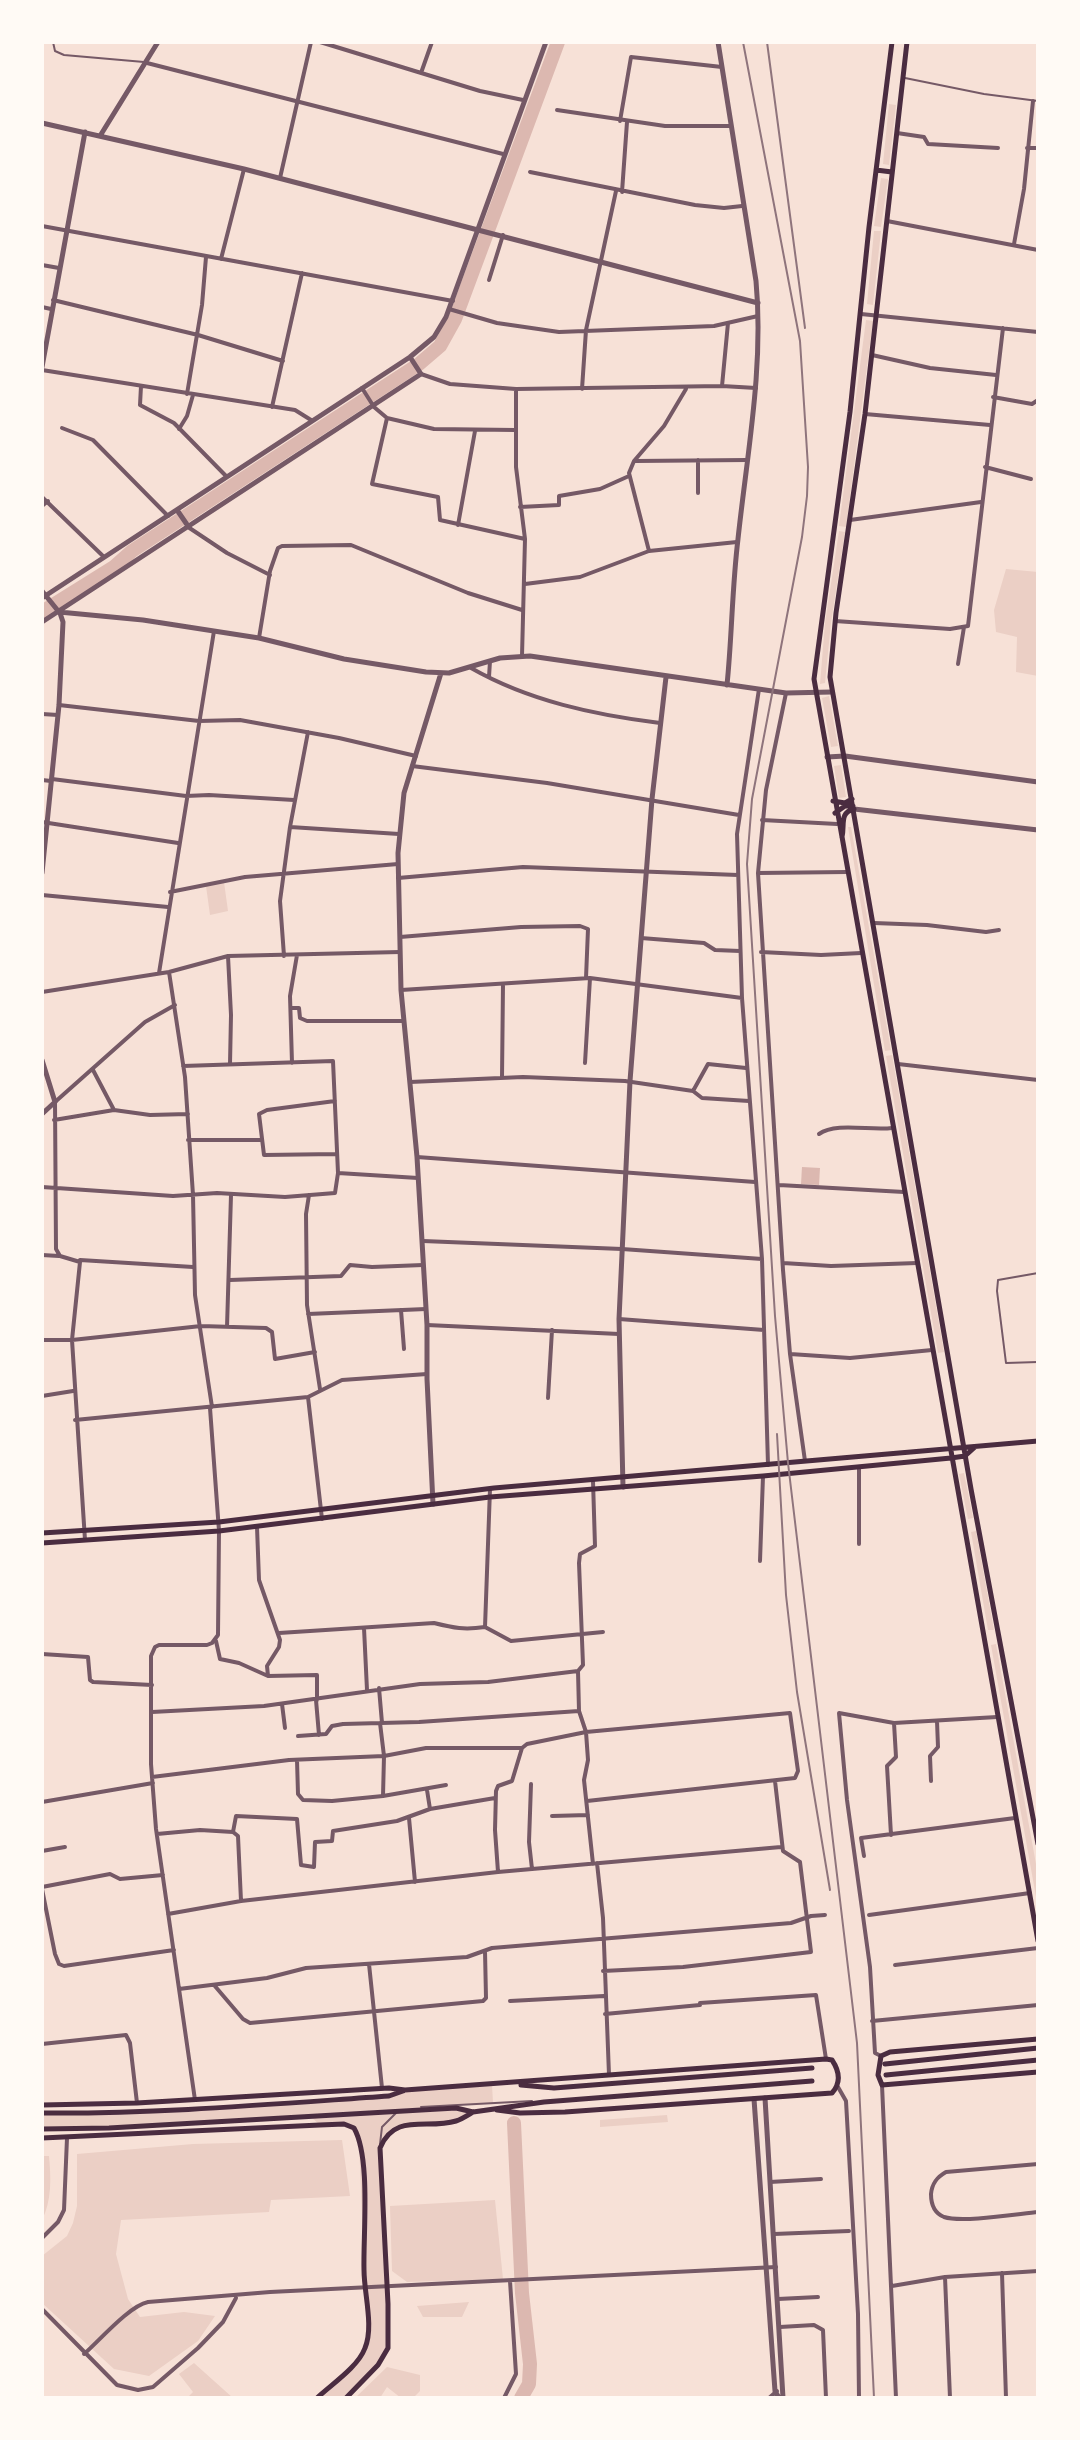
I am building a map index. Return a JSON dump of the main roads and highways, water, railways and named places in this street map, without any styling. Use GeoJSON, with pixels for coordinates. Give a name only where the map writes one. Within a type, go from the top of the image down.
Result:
{"type":"FeatureCollection","features":[{"type":"Feature","properties":{"kind":"main road"},"geometry":{"type":"LineString","coordinates":[[892,42],[850,412],[814,669],[815,694],[1038,1941]]}},
{"type":"Feature","properties":{"kind":"main road"},"geometry":{"type":"LineString","coordinates":[[907,42],[865,414],[830,671],[963,1445],[1036,1820],[1038,1844]]}},
{"type":"Feature","properties":{"kind":"main road"},"geometry":{"type":"LineString","coordinates":[[876,170],[892,172]]}},
{"type":"Feature","properties":{"kind":"main road"},"geometry":{"type":"LineString","coordinates":[[834,801],[841,803],[852,799]]}},
{"type":"Feature","properties":{"kind":"main road"},"geometry":{"type":"LineString","coordinates":[[836,813],[842,807],[854,807]]}},
{"type":"Feature","properties":{"kind":"main road"},"geometry":{"type":"LineString","coordinates":[[841,842],[843,817],[854,807]]}},
{"type":"Feature","properties":{"kind":"main road"},"geometry":{"type":"LineString","coordinates":[[936,1370],[950,1369]]}},
{"type":"Feature","properties":{"kind":"main road"},"geometry":{"type":"LineString","coordinates":[[42,1533],[219,1522],[490,1489],[768,1466],[963,1445],[975,1447],[1038,1441]]}},
{"type":"Feature","properties":{"kind":"main road"},"geometry":{"type":"LineString","coordinates":[[42,1543],[219,1532],[490,1497],[763,1476],[951,1458],[965,1456],[975,1447]]}},
{"type":"Feature","properties":{"kind":"main road"},"geometry":{"type":"LineString","coordinates":[[963,1525],[978,1522]]}},
{"type":"Feature","properties":{"kind":"main road"},"geometry":{"type":"LineString","coordinates":[[118,1529],[118,1538]]}},
{"type":"Feature","properties":{"kind":"main road"},"geometry":{"type":"LineString","coordinates":[[1038,2039],[890,2052],[881,2056],[878,2075],[882,2085],[1038,2072]]}},
{"type":"Feature","properties":{"kind":"main road"},"geometry":{"type":"LineString","coordinates":[[885,2064],[1038,2048]]}},
{"type":"Feature","properties":{"kind":"main road"},"geometry":{"type":"LineString","coordinates":[[42,2105],[137,2103],[382,2088],[405,2090],[514,2084],[826,2059],[832,2060],[836,2067],[837,2087],[832,2093],[531,2114],[497,2110]]}},
{"type":"Feature","properties":{"kind":"main road"},"geometry":{"type":"LineString","coordinates":[[886,2074],[1038,2060]]}},
{"type":"Feature","properties":{"kind":"main road"},"geometry":{"type":"LineString","coordinates":[[514,2084],[554,2088],[812,2068]]}},
{"type":"Feature","properties":{"kind":"main road"},"geometry":{"type":"LineString","coordinates":[[42,2129],[456,2108],[473,2112],[544,2102],[812,2081]]}},
{"type":"Feature","properties":{"kind":"main road"},"geometry":{"type":"LineString","coordinates":[[42,2113],[89,2114],[271,2104],[389,2096],[405,2090]]}},
{"type":"Feature","properties":{"kind":"main road"},"geometry":{"type":"LineString","coordinates":[[260,2096],[271,2104]]}},
{"type":"Feature","properties":{"kind":"main road"},"geometry":{"type":"LineString","coordinates":[[346,2398],[378,2365],[388,2348],[380,2148],[384,2137],[399,2127],[456,2121],[473,2112]]}},
{"type":"Feature","properties":{"kind":"main road"},"geometry":{"type":"LineString","coordinates":[[311,2116],[320,2125]]}},
{"type":"Feature","properties":{"kind":"main road"},"geometry":{"type":"LineString","coordinates":[[271,2127],[283,2118]]}},
{"type":"Feature","properties":{"kind":"main road"},"geometry":{"type":"LineString","coordinates":[[42,2138],[344,2124],[354,2128],[360,2144],[364,2195],[365,2289],[369,2337],[364,2352],[317,2398]]}},
{"type":"Feature","properties":{"kind":"waterway"},"geometry":{"type":"LineString","coordinates":[[42,612],[114,567],[132,551],[419,364],[440,346],[455,319],[558,42]]}},
{"type":"Feature","properties":{"kind":"waterway"},"geometry":{"type":"LineString","coordinates":[[514,2123],[522,2293],[530,2364],[529,2384],[521,2398]]}},
{"type":"Feature","properties":{"kind":"railway"},"geometry":{"type":"LineString","coordinates":[[743,42],[800,341],[808,467],[802,537],[752,799],[747,864],[775,1316],[788,1463],[857,2043],[874,2398]]}},
{"type":"Feature","properties":{"kind":"railway"},"geometry":{"type":"LineString","coordinates":[[767,42],[805,328]]}},
{"type":"Feature","properties":{"kind":"railway"},"geometry":{"type":"LineString","coordinates":[[777,1434],[786,1595],[797,1692],[830,1890]]}}]}
